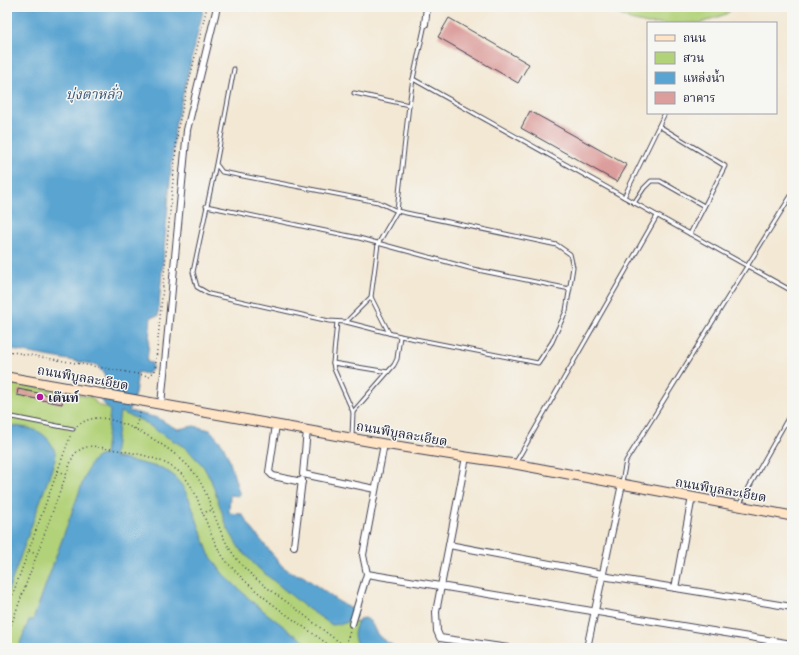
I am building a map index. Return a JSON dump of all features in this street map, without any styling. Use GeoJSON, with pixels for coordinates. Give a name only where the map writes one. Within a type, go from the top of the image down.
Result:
{"type":"FeatureCollection","features":[{"type":"Feature","properties":{"kind":"street"},"geometry":{"type":"LineString","coordinates":[[161,405],[187,130],[217,7]]}},
{"type":"Feature","properties":{"kind":"street"},"geometry":{"type":"LineString","coordinates":[[425,24],[427,7]]}},
{"type":"Feature","properties":{"kind":"street","name":"ถนนพิบูลละเอียด"},"geometry":{"type":"LineString","coordinates":[[7,377],[384,444],[466,458],[515,464],[792,516]]}},
{"type":"Feature","properties":{"kind":"street"},"geometry":{"type":"LineString","coordinates":[[276,425],[269,472],[273,476],[302,482]]}},
{"type":"Feature","properties":{"kind":"street"},"geometry":{"type":"LineString","coordinates":[[294,546],[303,474],[306,430]]}},
{"type":"Feature","properties":{"kind":"street"},"geometry":{"type":"LineString","coordinates":[[352,624],[367,574],[363,555],[384,444]]}},
{"type":"Feature","properties":{"kind":"street"},"geometry":{"type":"LineString","coordinates":[[466,458],[436,612],[437,631],[440,638],[508,648]]}},
{"type":"Feature","properties":{"kind":"street"},"geometry":{"type":"LineString","coordinates":[[303,474],[376,489]]}},
{"type":"Feature","properties":{"kind":"street"},"geometry":{"type":"LineString","coordinates":[[587,648],[622,484]]}},
{"type":"Feature","properties":{"kind":"street"},"geometry":{"type":"LineString","coordinates":[[675,588],[692,497]]}},
{"type":"Feature","properties":{"kind":"street"},"geometry":{"type":"LineString","coordinates":[[449,545],[602,575],[792,607]]}},
{"type":"Feature","properties":{"kind":"street"},"geometry":{"type":"LineString","coordinates":[[367,574],[792,644]]}},
{"type":"Feature","properties":{"kind":"lane"},"geometry":{"type":"LineString","coordinates":[[389,333],[371,297],[378,244],[397,211],[409,105],[425,24]]}},
{"type":"Feature","properties":{"kind":"lane"},"geometry":{"type":"LineString","coordinates":[[216,164],[222,172],[378,202],[397,211],[557,245],[570,254],[573,267],[566,311],[552,342],[538,363],[400,336],[346,322],[338,322],[209,294],[197,287],[193,272],[234,69]]}},
{"type":"Feature","properties":{"kind":"lane"},"geometry":{"type":"LineString","coordinates":[[414,79],[792,291]]}},
{"type":"Feature","properties":{"kind":"lane"},"geometry":{"type":"LineString","coordinates":[[354,93],[409,105]]}},
{"type":"Feature","properties":{"kind":"lane"},"geometry":{"type":"LineString","coordinates":[[624,197],[665,114]]}},
{"type":"Feature","properties":{"kind":"lane"},"geometry":{"type":"LineString","coordinates":[[659,126],[725,166],[690,234]]}},
{"type":"Feature","properties":{"kind":"lane"},"geometry":{"type":"LineString","coordinates":[[634,203],[644,188],[651,181],[660,181],[704,206]]}},
{"type":"Feature","properties":{"kind":"lane"},"geometry":{"type":"LineString","coordinates":[[622,484],[626,461],[792,194]]}},
{"type":"Feature","properties":{"kind":"lane"},"geometry":{"type":"LineString","coordinates":[[206,206],[378,244],[473,269],[570,289]]}},
{"type":"Feature","properties":{"kind":"lane"},"geometry":{"type":"LineString","coordinates":[[515,464],[657,216]]}},
{"type":"Feature","properties":{"kind":"lane"},"geometry":{"type":"LineString","coordinates":[[346,322],[371,297]]}},
{"type":"Feature","properties":{"kind":"lane"},"geometry":{"type":"LineString","coordinates":[[338,322],[333,363],[334,369],[354,412],[352,438]]}},
{"type":"Feature","properties":{"kind":"lane"},"geometry":{"type":"LineString","coordinates":[[354,412],[394,365],[397,359],[400,336]]}},
{"type":"Feature","properties":{"kind":"lane"},"geometry":{"type":"LineString","coordinates":[[333,363],[388,372]]}},
{"type":"Feature","properties":{"kind":"lane"},"geometry":{"type":"LineString","coordinates":[[739,505],[792,411]]}},
{"type":"Feature","properties":{"kind":"lane"},"geometry":{"type":"LineString","coordinates":[[7,416],[73,429]]}},
{"type":"Feature","properties":{"kind":"path"},"geometry":{"type":"LineString","coordinates":[[7,351],[139,375]]}},
{"type":"Feature","properties":{"kind":"path"},"geometry":{"type":"LineString","coordinates":[[135,429],[140,411]]}},
{"type":"Feature","properties":{"kind":"path"},"geometry":{"type":"LineString","coordinates":[[7,610],[73,429],[89,419],[108,419],[120,422],[135,429],[173,452],[191,468],[203,487],[226,545],[246,569],[262,584],[344,647],[348,648]]}},
{"type":"Feature","properties":{"kind":"path"},"geometry":{"type":"LineString","coordinates":[[7,636],[73,456],[85,446],[93,446],[159,459],[182,474],[189,482],[219,551],[226,561],[244,581],[333,648]]}},
{"type":"Feature","properties":{"kind":"path"},"geometry":{"type":"LineString","coordinates":[[58,471],[66,474]]}},
{"type":"Feature","properties":{"kind":"path"},"geometry":{"type":"LineString","coordinates":[[202,513],[212,510]]}},
{"type":"Feature","properties":{"kind":"path"},"geometry":{"type":"LineString","coordinates":[[29,551],[37,554]]}},
{"type":"Feature","properties":{"kind":"path"},"geometry":{"type":"LineString","coordinates":[[344,647],[352,624]]}},
{"type":"Feature","properties":{"kind":"green space"},"geometry":{"type":"Polygon","coordinates":[[[606,7],[735,7],[726,14],[704,22],[647,22],[647,24],[630,20],[606,7]]]}},
{"type":"Feature","properties":{"kind":"green space"},"geometry":{"type":"Polygon","coordinates":[[[7,382],[91,397],[98,405],[136,416],[187,445],[203,462],[240,543],[360,625],[370,648],[7,648],[7,382]]]}},
{"type":"Feature","properties":{"kind":"water","name":"บุ่งตาหลั่ว"},"geometry":{"type":"Polygon","coordinates":[[[7,7],[204,7],[175,127],[158,316],[151,317],[147,362],[152,363],[152,370],[147,374],[138,372],[135,394],[129,411],[158,418],[178,429],[194,426],[210,430],[223,445],[229,459],[240,496],[230,495],[229,513],[242,514],[252,529],[282,566],[292,573],[303,576],[336,600],[352,609],[352,614],[348,622],[332,625],[304,606],[258,568],[239,548],[227,527],[211,480],[203,466],[186,448],[143,421],[120,412],[114,457],[162,468],[173,475],[183,487],[190,501],[209,554],[223,574],[256,605],[314,648],[21,648],[20,643],[29,620],[33,620],[86,473],[95,458],[105,455],[110,411],[101,400],[105,376],[97,365],[7,349],[7,7]]]}},
{"type":"Feature","properties":{"kind":"water"},"geometry":{"type":"Polygon","coordinates":[[[7,425],[32,429],[43,435],[48,439],[55,451],[55,460],[7,594],[7,425]]]}},
{"type":"Feature","properties":{"kind":"water"},"geometry":{"type":"Polygon","coordinates":[[[359,619],[368,619],[380,637],[397,648],[362,648],[358,645],[354,638],[356,627],[359,619]]]}},
{"type":"Feature","properties":{"kind":"building"},"geometry":{"type":"Polygon","coordinates":[[[449,18],[529,64],[518,83],[438,37],[449,18]]]}},
{"type":"Feature","properties":{"kind":"building"},"geometry":{"type":"Polygon","coordinates":[[[530,111],[627,165],[617,182],[521,128],[530,111]]]}},
{"type":"Feature","properties":{"kind":"building","name":"เต๊นท์"},"geometry":{"type":"Polygon","coordinates":[[[18,389],[63,398],[62,404],[17,395],[18,389]]]}},
{"type":"Feature","properties":{"kind":"place","name":"เต๊นท์"},"geometry":{"type":"Point","coordinates":[40,397]}}]}
